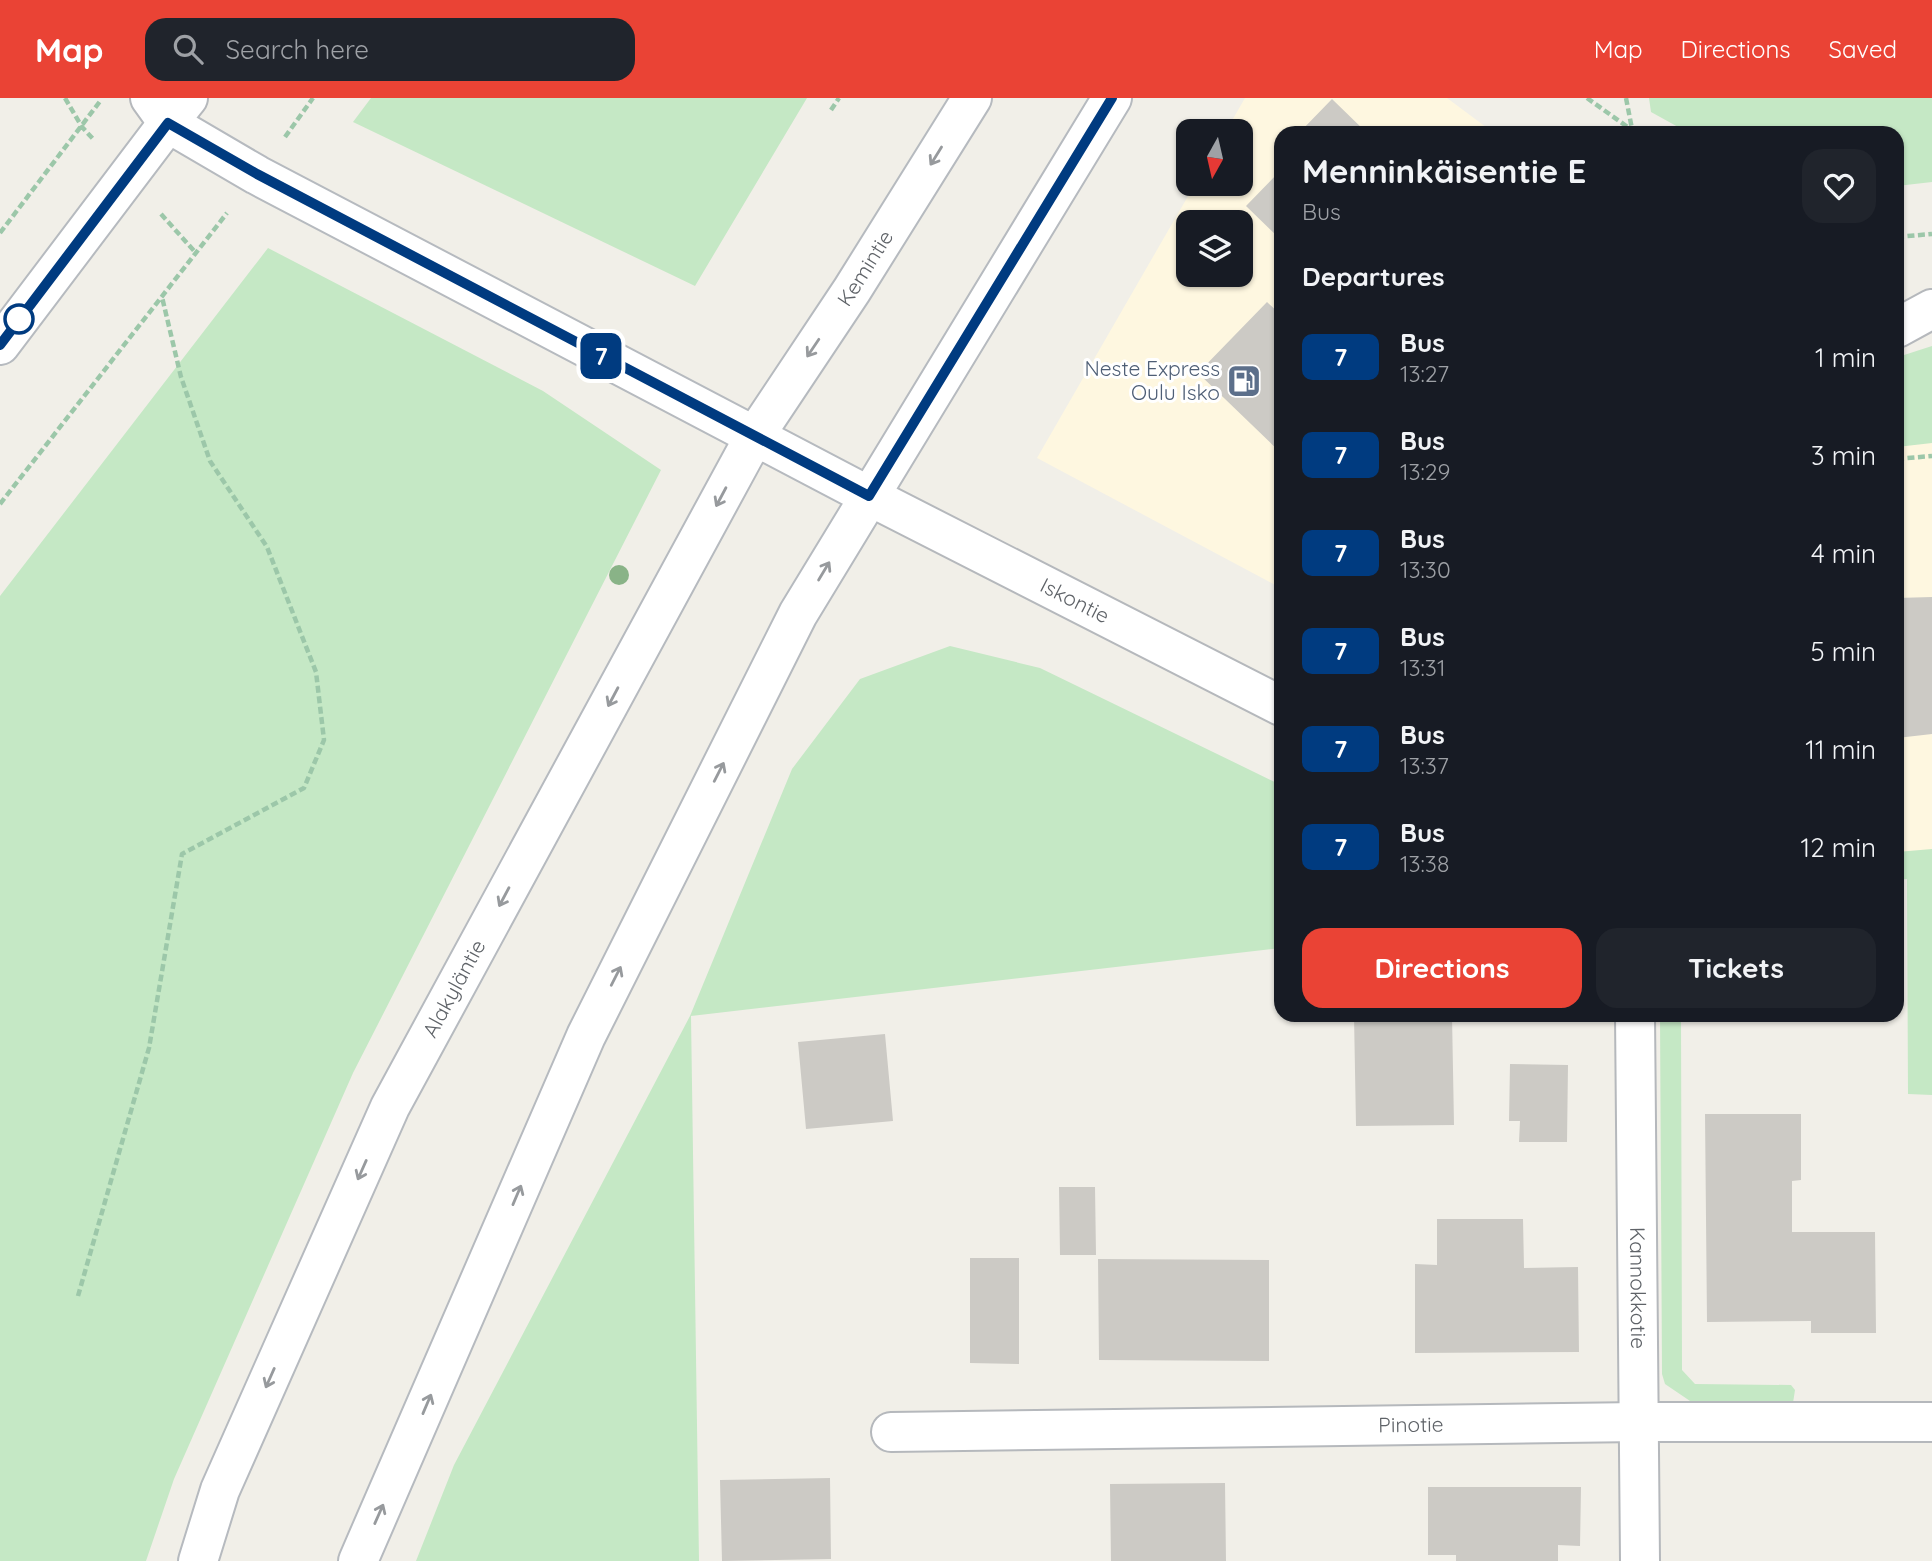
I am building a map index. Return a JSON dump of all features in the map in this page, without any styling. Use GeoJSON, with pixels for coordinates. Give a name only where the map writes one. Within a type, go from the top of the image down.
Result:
{"type":"FeatureCollection","features":[{"type":"Feature","properties":{"kind":"main road","name":"Kemintie"},"geometry":{"type":"LineString","coordinates":[[754,437],[852,290],[972,98]]}},
{"type":"Feature","properties":{"kind":"main road"},"geometry":{"type":"LineString","coordinates":[[358,1561],[586,1037],[798,614],[1112,98]]}},
{"type":"Feature","properties":{"kind":"main road","name":"Iskontie"},"geometry":{"type":"LineString","coordinates":[[169,106],[257,174],[754,437],[1274,702]]}},
{"type":"Feature","properties":{"kind":"main road"},"geometry":{"type":"LineString","coordinates":[[0,345],[169,106]]}},
{"type":"Feature","properties":{"kind":"main road"},"geometry":{"type":"LineString","coordinates":[[1904,324],[1932,309]]}},
{"type":"Feature","properties":{"kind":"main road","name":"Alakyläntie"},"geometry":{"type":"LineString","coordinates":[[198,1561],[220,1490],[390,1107],[754,437]]}},
{"type":"Feature","properties":{"kind":"main road","name":"Kannokkotie"},"geometry":{"type":"LineString","coordinates":[[1635,1022],[1640,1561]]}},
{"type":"Feature","properties":{"kind":"main road","name":"Pinotie"},"geometry":{"type":"LineString","coordinates":[[891,1432],[1640,1422],[1932,1422]]}},
{"type":"Feature","properties":{"kind":"path"},"geometry":{"type":"LineString","coordinates":[[65,98],[82,127]]}},
{"type":"Feature","properties":{"kind":"path"},"geometry":{"type":"LineString","coordinates":[[0,233],[102,98]]}},
{"type":"Feature","properties":{"kind":"path"},"geometry":{"type":"LineString","coordinates":[[0,504],[313,98]]}},
{"type":"Feature","properties":{"kind":"path"},"geometry":{"type":"LineString","coordinates":[[831,110],[839,98]]}},
{"type":"Feature","properties":{"kind":"path"},"geometry":{"type":"LineString","coordinates":[[1587,98],[1626,126]]}},
{"type":"Feature","properties":{"kind":"path"},"geometry":{"type":"LineString","coordinates":[[1626,98],[1633,126]]}},
{"type":"Feature","properties":{"kind":"path"},"geometry":{"type":"LineString","coordinates":[[1904,236],[1932,234]]}},
{"type":"Feature","properties":{"kind":"path"},"geometry":{"type":"LineString","coordinates":[[78,1296],[149,1048],[182,854],[304,788],[324,740],[316,672],[267,547],[210,461],[181,377],[162,297]]}},
{"type":"Feature","properties":{"kind":"path"},"geometry":{"type":"LineString","coordinates":[[1904,458],[1932,456]]}},
{"type":"Feature","properties":{"kind":"shaded area"},"geometry":{"type":"Polygon","coordinates":[[[1245,98],[1447,98],[1485,126],[1274,126],[1274,584],[1037,458],[1176,217],[1176,287],[1253,287],[1253,210],[1180,210],[1188,196],[1253,196],[1253,119],[1233,119],[1245,98]]]}},
{"type":"Feature","properties":{"kind":"shaded area"},"geometry":{"type":"Polygon","coordinates":[[[1932,361],[1932,876],[1904,879],[1904,417],[1932,361]]]}},
{"type":"Feature","properties":{"kind":"green space"},"geometry":{"type":"Polygon","coordinates":[[[371,98],[807,98],[695,286],[353,122],[371,98]]]}},
{"type":"Feature","properties":{"kind":"green space"},"geometry":{"type":"Polygon","coordinates":[[[1649,98],[1932,98],[1932,182],[1904,185],[1904,126],[1676,126],[1651,112],[1649,98]]]}},
{"type":"Feature","properties":{"kind":"green space"},"geometry":{"type":"Polygon","coordinates":[[[268,248],[543,391],[661,470],[353,1073],[174,1479],[146,1561],[0,1561],[0,596],[268,248]]]}},
{"type":"Feature","properties":{"kind":"green space"},"geometry":{"type":"Polygon","coordinates":[[[1932,346],[1932,443],[1904,446],[1904,355],[1932,346]]]}},
{"type":"Feature","properties":{"kind":"green space"},"geometry":{"type":"Polygon","coordinates":[[[950,646],[1040,668],[1274,782],[1274,949],[691,1016],[699,1561],[416,1561],[454,1465],[690,1016],[792,769],[860,679],[950,646]]]}},
{"type":"Feature","properties":{"kind":"green space"},"geometry":{"type":"Polygon","coordinates":[[[1932,849],[1932,1095],[1908,1094],[1907,879],[1904,879],[1904,851],[1932,849]]]}},
{"type":"Feature","properties":{"kind":"green space"},"geometry":{"type":"Polygon","coordinates":[[[1660,1022],[1681,1022],[1682,1370],[1695,1384],[1791,1385],[1795,1390],[1793,1403],[1693,1403],[1665,1384],[1662,1374],[1660,1022]]]}},
{"type":"Feature","properties":{"kind":"building"},"geometry":{"type":"Polygon","coordinates":[[[1332,99],[1360,126],[1306,126],[1332,99]]]}},
{"type":"Feature","properties":{"kind":"building"},"geometry":{"type":"Polygon","coordinates":[[[1274,177],[1274,233],[1246,206],[1274,177]]]}},
{"type":"Feature","properties":{"kind":"building","name":"Neste Express Oulu Isko"},"geometry":{"type":"Polygon","coordinates":[[[1267,302],[1274,308],[1274,446],[1198,373],[1267,302]]]}},
{"type":"Feature","properties":{"kind":"building"},"geometry":{"type":"Polygon","coordinates":[[[1932,597],[1932,734],[1904,737],[1904,598],[1932,597]]]}},
{"type":"Feature","properties":{"kind":"building"},"geometry":{"type":"Polygon","coordinates":[[[1354,1022],[1452,1022],[1454,1125],[1356,1126],[1354,1022]]]}},
{"type":"Feature","properties":{"kind":"building"},"geometry":{"type":"Polygon","coordinates":[[[885,1034],[893,1121],[806,1129],[798,1042],[885,1034]]]}},
{"type":"Feature","properties":{"kind":"building"},"geometry":{"type":"Polygon","coordinates":[[[1510,1064],[1568,1065],[1567,1142],[1519,1142],[1520,1121],[1509,1121],[1510,1064]]]}},
{"type":"Feature","properties":{"kind":"building"},"geometry":{"type":"Polygon","coordinates":[[[1705,1114],[1801,1114],[1801,1180],[1792,1181],[1792,1232],[1875,1232],[1876,1333],[1811,1333],[1811,1321],[1707,1322],[1705,1114]]]}},
{"type":"Feature","properties":{"kind":"building"},"geometry":{"type":"Polygon","coordinates":[[[1059,1187],[1095,1187],[1096,1255],[1060,1255],[1059,1187]]]}},
{"type":"Feature","properties":{"kind":"building"},"geometry":{"type":"Polygon","coordinates":[[[1437,1219],[1523,1219],[1524,1268],[1578,1267],[1579,1352],[1415,1353],[1415,1264],[1437,1265],[1437,1219]]]}},
{"type":"Feature","properties":{"kind":"building"},"geometry":{"type":"Polygon","coordinates":[[[970,1258],[1019,1258],[1019,1364],[970,1363],[970,1258]]]}},
{"type":"Feature","properties":{"kind":"building"},"geometry":{"type":"Polygon","coordinates":[[[1098,1259],[1269,1260],[1269,1361],[1099,1360],[1098,1259]]]}},
{"type":"Feature","properties":{"kind":"building"},"geometry":{"type":"Polygon","coordinates":[[[830,1478],[831,1559],[722,1561],[720,1480],[830,1478]]]}},
{"type":"Feature","properties":{"kind":"building"},"geometry":{"type":"Polygon","coordinates":[[[1225,1483],[1226,1561],[1111,1561],[1110,1484],[1225,1483]]]}},
{"type":"Feature","properties":{"kind":"building"},"geometry":{"type":"Polygon","coordinates":[[[1428,1487],[1581,1487],[1580,1546],[1558,1545],[1558,1561],[1456,1561],[1456,1555],[1428,1555],[1428,1487]]]}},
{"type":"Feature","properties":{"kind":"bus line","name":"7"},"geometry":{"type":"LineString","coordinates":[[0,345],[168,123],[257,174],[869,496],[1112,98]]}},
{"type":"Feature","properties":{"kind":"place","name":"Neste Express Oulu Isko"},"geometry":{"type":"Point","coordinates":[1244,381]}}]}
